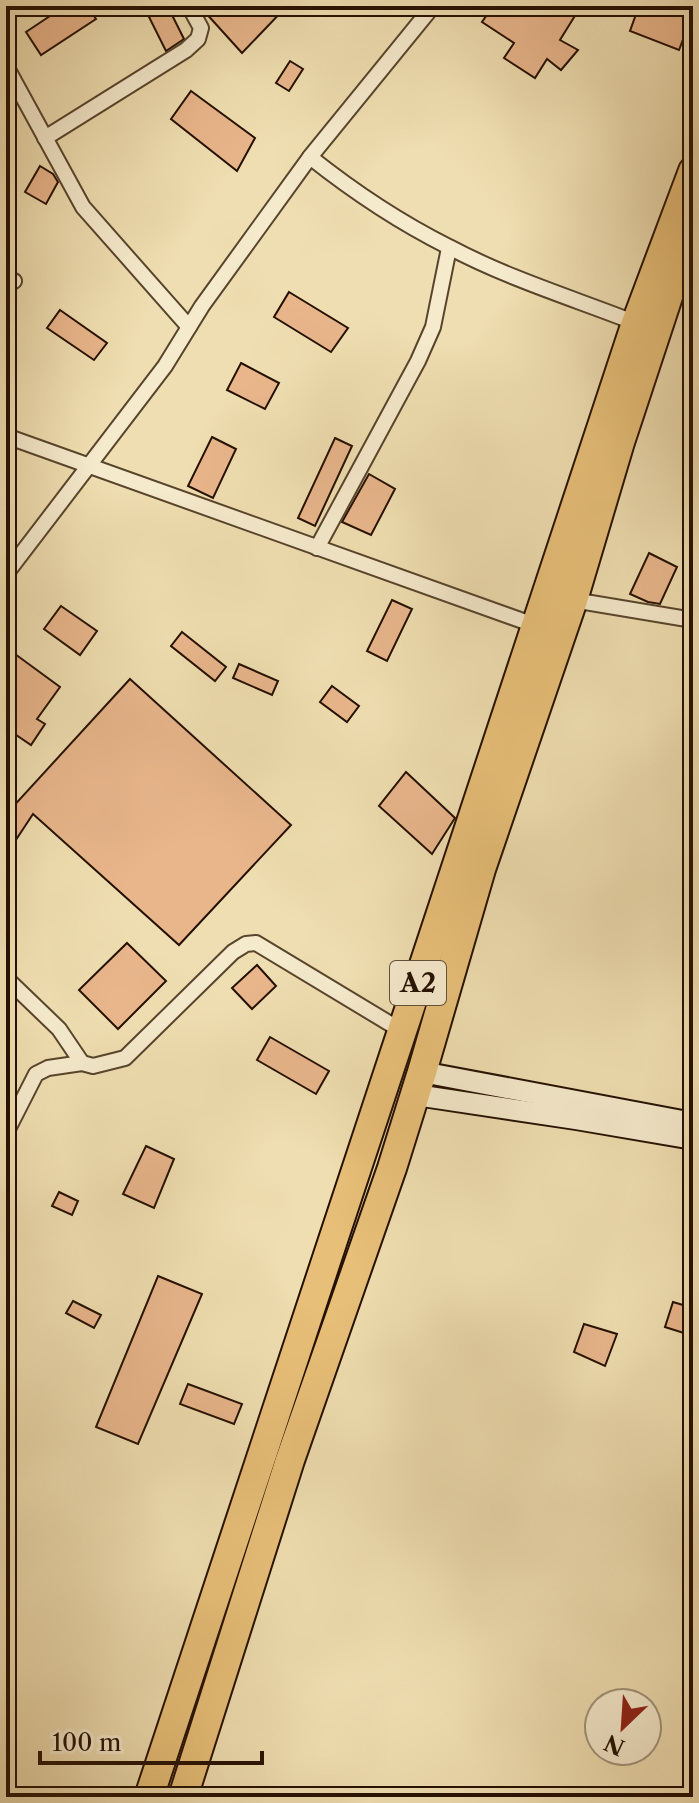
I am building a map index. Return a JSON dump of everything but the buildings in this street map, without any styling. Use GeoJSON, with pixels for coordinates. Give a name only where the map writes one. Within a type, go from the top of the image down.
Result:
{"type":"FeatureCollection","features":[{"type":"Feature","properties":{"kind":"highway","name":"A2"},"geometry":{"type":"LineString","coordinates":[[149,1797],[636,323],[693,171]]}},
{"type":"Feature","properties":{"kind":"highway","name":"A2"},"geometry":{"type":"LineString","coordinates":[[183,1797],[290,1460],[419,1084],[481,869],[573,600],[620,442],[693,221]]}},
{"type":"Feature","properties":{"kind":"street"},"geometry":{"type":"LineString","coordinates":[[45,138],[186,50],[198,39],[201,28],[189,6]]}},
{"type":"Feature","properties":{"kind":"street"},"geometry":{"type":"LineString","coordinates":[[6,574],[165,366],[202,306],[310,157],[433,6]]}},
{"type":"Feature","properties":{"kind":"street"},"geometry":{"type":"LineString","coordinates":[[6,66],[83,207],[189,327]]}},
{"type":"Feature","properties":{"kind":"street"},"geometry":{"type":"LineString","coordinates":[[310,157],[384,211],[449,248],[636,323]]}},
{"type":"Feature","properties":{"kind":"street"},"geometry":{"type":"LineString","coordinates":[[317,548],[418,361],[433,327],[449,248]]}},
{"type":"Feature","properties":{"kind":"street"},"geometry":{"type":"LineString","coordinates":[[6,436],[537,626]]}},
{"type":"Feature","properties":{"kind":"street"},"geometry":{"type":"LineString","coordinates":[[573,600],[693,620]]}},
{"type":"Feature","properties":{"kind":"street"},"geometry":{"type":"LineString","coordinates":[[6,1133],[36,1074],[48,1068],[82,1063],[93,1066],[125,1058],[233,952],[246,944],[256,943],[402,1031]]}},
{"type":"Feature","properties":{"kind":"street"},"geometry":{"type":"LineString","coordinates":[[6,978],[59,1029],[82,1063]]}},
{"type":"Feature","properties":{"kind":"street"},"geometry":{"type":"LineString","coordinates":[[419,1084],[693,1123]]}},
{"type":"Feature","properties":{"kind":"street"},"geometry":{"type":"LineString","coordinates":[[419,1084],[693,1139]]}}]}
